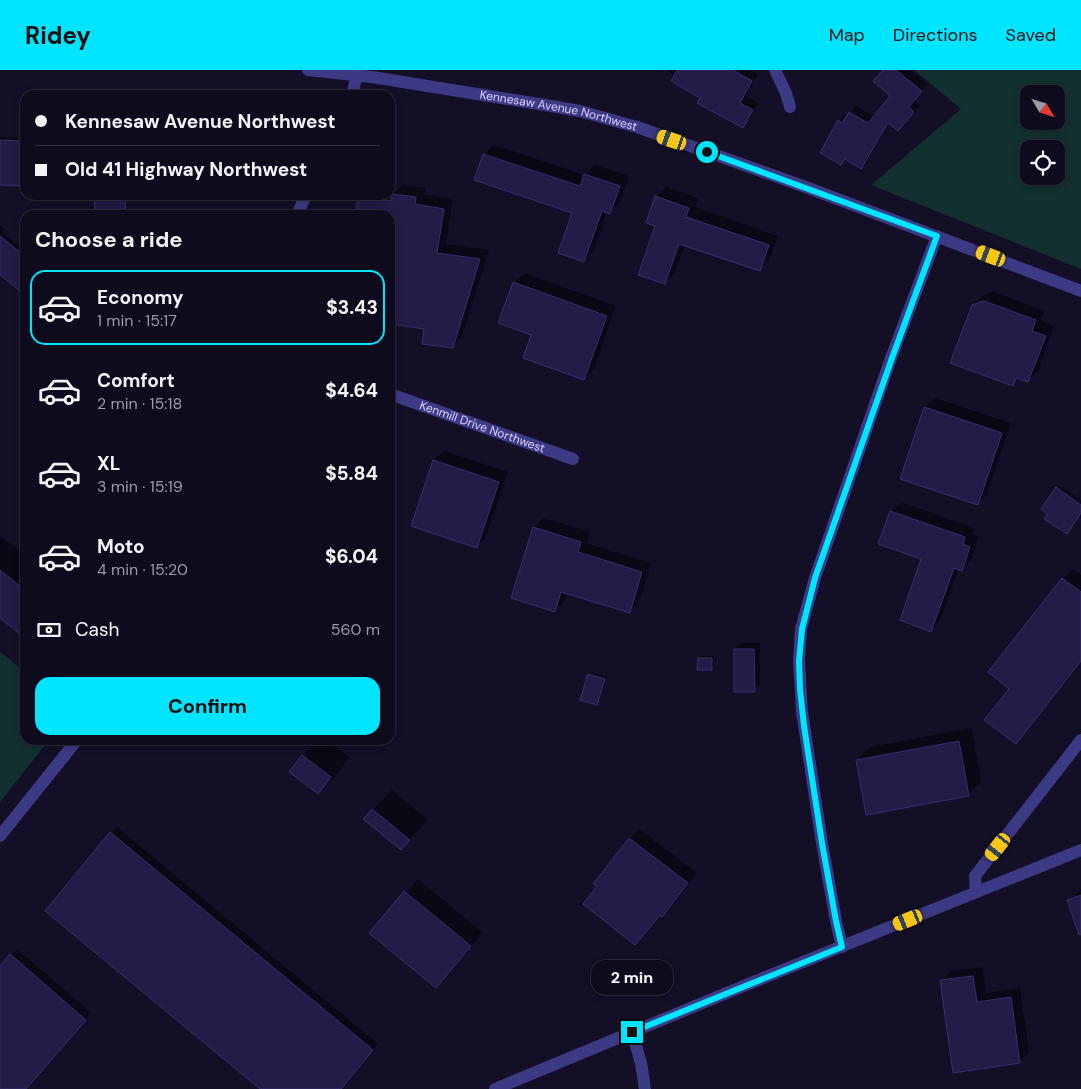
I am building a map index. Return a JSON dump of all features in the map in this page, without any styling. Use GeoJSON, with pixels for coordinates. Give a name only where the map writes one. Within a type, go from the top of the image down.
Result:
{"type":"FeatureCollection","features":[{"type":"Feature","properties":{"kind":"street","name":"Kennesaw Avenue Northwest"},"geometry":{"type":"LineString","coordinates":[[308,70],[372,73],[580,111],[628,124],[1081,290]]}},
{"type":"Feature","properties":{"kind":"street"},"geometry":{"type":"LineString","coordinates":[[775,70],[786,93],[790,107]]}},
{"type":"Feature","properties":{"kind":"street"},"geometry":{"type":"LineString","coordinates":[[352,73],[352,90]]}},
{"type":"Feature","properties":{"kind":"street"},"geometry":{"type":"LineString","coordinates":[[842,947],[822,843],[802,712],[799,661],[802,629],[818,569],[937,236]]}},
{"type":"Feature","properties":{"kind":"street","name":"Kenmill Drive Northwest"},"geometry":{"type":"LineString","coordinates":[[395,396],[573,460]]}},
{"type":"Feature","properties":{"kind":"street"},"geometry":{"type":"LineString","coordinates":[[976,892],[975,876],[1081,740]]}},
{"type":"Feature","properties":{"kind":"street"},"geometry":{"type":"LineString","coordinates":[[0,836],[73,745]]}},
{"type":"Feature","properties":{"kind":"street"},"geometry":{"type":"LineString","coordinates":[[495,1089],[1081,850]]}},
{"type":"Feature","properties":{"kind":"street"},"geometry":{"type":"LineString","coordinates":[[632,1032],[641,1063],[645,1089]]}},
{"type":"Feature","properties":{"kind":"green space"},"geometry":{"type":"Polygon","coordinates":[[[914,70],[1081,70],[1081,269],[871,185],[961,109],[914,70]]]}},
{"type":"Feature","properties":{"kind":"green space"},"geometry":{"type":"Polygon","coordinates":[[[0,652],[20,668],[20,745],[45,745],[0,802],[0,652]]]}},
{"type":"Feature","properties":{"kind":"building"},"geometry":{"type":"Polygon","coordinates":[[[677,70],[733,70],[752,81],[740,103],[753,110],[743,128],[697,103],[700,98],[671,81],[677,70]]]}},
{"type":"Feature","properties":{"kind":"building"},"geometry":{"type":"Polygon","coordinates":[[[883,70],[896,70],[922,91],[909,107],[914,112],[898,131],[888,123],[861,169],[845,159],[841,165],[820,153],[838,120],[842,123],[849,112],[868,123],[890,96],[873,81],[883,70]]]}},
{"type":"Feature","properties":{"kind":"building"},"geometry":{"type":"Polygon","coordinates":[[[0,140],[20,141],[20,186],[0,185],[0,140]]]}},
{"type":"Feature","properties":{"kind":"building"},"geometry":{"type":"Polygon","coordinates":[[[483,154],[580,186],[584,174],[620,186],[610,214],[602,211],[584,262],[558,253],[572,213],[474,180],[483,154]]]}},
{"type":"Feature","properties":{"kind":"building"},"geometry":{"type":"Polygon","coordinates":[[[395,194],[416,197],[415,204],[444,209],[437,253],[480,259],[453,348],[422,344],[424,329],[395,325],[395,210],[356,210],[357,200],[395,200],[395,194]]]}},
{"type":"Feature","properties":{"kind":"building"},"geometry":{"type":"Polygon","coordinates":[[[655,196],[689,208],[686,217],[769,245],[760,271],[679,244],[665,284],[638,275],[655,226],[646,223],[655,196]]]}},
{"type":"Feature","properties":{"kind":"building"},"geometry":{"type":"Polygon","coordinates":[[[95,200],[126,200],[125,210],[94,210],[95,200]]]}},
{"type":"Feature","properties":{"kind":"building"},"geometry":{"type":"Polygon","coordinates":[[[0,236],[20,252],[20,291],[0,275],[0,236]]]}},
{"type":"Feature","properties":{"kind":"building"},"geometry":{"type":"Polygon","coordinates":[[[513,282],[607,316],[584,380],[523,358],[531,335],[498,323],[513,282]]]}},
{"type":"Feature","properties":{"kind":"building"},"geometry":{"type":"Polygon","coordinates":[[[984,301],[1036,320],[1032,331],[1046,336],[1028,382],[1016,378],[1013,386],[950,363],[972,305],[984,301]]]}},
{"type":"Feature","properties":{"kind":"building"},"geometry":{"type":"Polygon","coordinates":[[[924,407],[1002,433],[978,505],[900,479],[924,407]]]}},
{"type":"Feature","properties":{"kind":"building"},"geometry":{"type":"Polygon","coordinates":[[[433,460],[499,482],[477,548],[411,526],[433,460]]]}},
{"type":"Feature","properties":{"kind":"building"},"geometry":{"type":"Polygon","coordinates":[[[1056,487],[1081,505],[1081,513],[1067,534],[1044,519],[1047,514],[1041,509],[1056,487]]]}},
{"type":"Feature","properties":{"kind":"building"},"geometry":{"type":"Polygon","coordinates":[[[890,511],[965,537],[963,544],[970,547],[962,571],[954,568],[931,632],[900,620],[921,559],[878,544],[890,511]]]}},
{"type":"Feature","properties":{"kind":"building"},"geometry":{"type":"Polygon","coordinates":[[[533,527],[581,542],[578,552],[642,572],[630,613],[561,592],[555,612],[511,598],[533,527]]]}},
{"type":"Feature","properties":{"kind":"building"},"geometry":{"type":"Polygon","coordinates":[[[0,570],[20,586],[20,634],[0,618],[0,570]]]}},
{"type":"Feature","properties":{"kind":"building"},"geometry":{"type":"Polygon","coordinates":[[[1062,578],[1081,592],[1081,661],[1016,744],[984,720],[1009,689],[988,672],[1062,578]]]}},
{"type":"Feature","properties":{"kind":"building"},"geometry":{"type":"Polygon","coordinates":[[[734,649],[754,649],[755,692],[734,692],[734,649]]]}},
{"type":"Feature","properties":{"kind":"building"},"geometry":{"type":"Polygon","coordinates":[[[698,658],[712,658],[712,670],[697,670],[698,658]]]}},
{"type":"Feature","properties":{"kind":"building"},"geometry":{"type":"Polygon","coordinates":[[[588,674],[605,679],[597,705],[580,700],[588,674]]]}},
{"type":"Feature","properties":{"kind":"building"},"geometry":{"type":"Polygon","coordinates":[[[959,741],[969,796],[866,815],[856,760],[959,741]]]}},
{"type":"Feature","properties":{"kind":"building"},"geometry":{"type":"Polygon","coordinates":[[[302,755],[331,777],[318,794],[289,772],[302,755]]]}},
{"type":"Feature","properties":{"kind":"building"},"geometry":{"type":"Polygon","coordinates":[[[372,809],[410,840],[401,850],[363,819],[372,809]]]}},
{"type":"Feature","properties":{"kind":"building"},"geometry":{"type":"Polygon","coordinates":[[[110,832],[373,1050],[341,1089],[260,1089],[45,911],[110,832]]]}},
{"type":"Feature","properties":{"kind":"building"},"geometry":{"type":"Polygon","coordinates":[[[629,838],[688,883],[662,917],[660,915],[635,945],[583,904],[597,886],[593,884],[629,838]]]}},
{"type":"Feature","properties":{"kind":"building"},"geometry":{"type":"Polygon","coordinates":[[[404,891],[471,946],[436,988],[369,933],[404,891]]]}},
{"type":"Feature","properties":{"kind":"building"},"geometry":{"type":"Polygon","coordinates":[[[1081,895],[1081,935],[1079,935],[1067,900],[1081,895]]]}},
{"type":"Feature","properties":{"kind":"building"},"geometry":{"type":"Polygon","coordinates":[[[10,954],[86,1020],[26,1089],[0,1089],[0,966],[10,954]]]}},
{"type":"Feature","properties":{"kind":"building"},"geometry":{"type":"Polygon","coordinates":[[[973,976],[977,1002],[1011,997],[1020,1063],[953,1073],[940,980],[973,976]]]}},
{"type":"Feature","properties":{"kind":"route"},"geometry":{"type":"LineString","coordinates":[[632,1032],[842,947],[822,843],[804,726],[799,661],[802,629],[815,578],[937,236],[707,152]]}}]}
